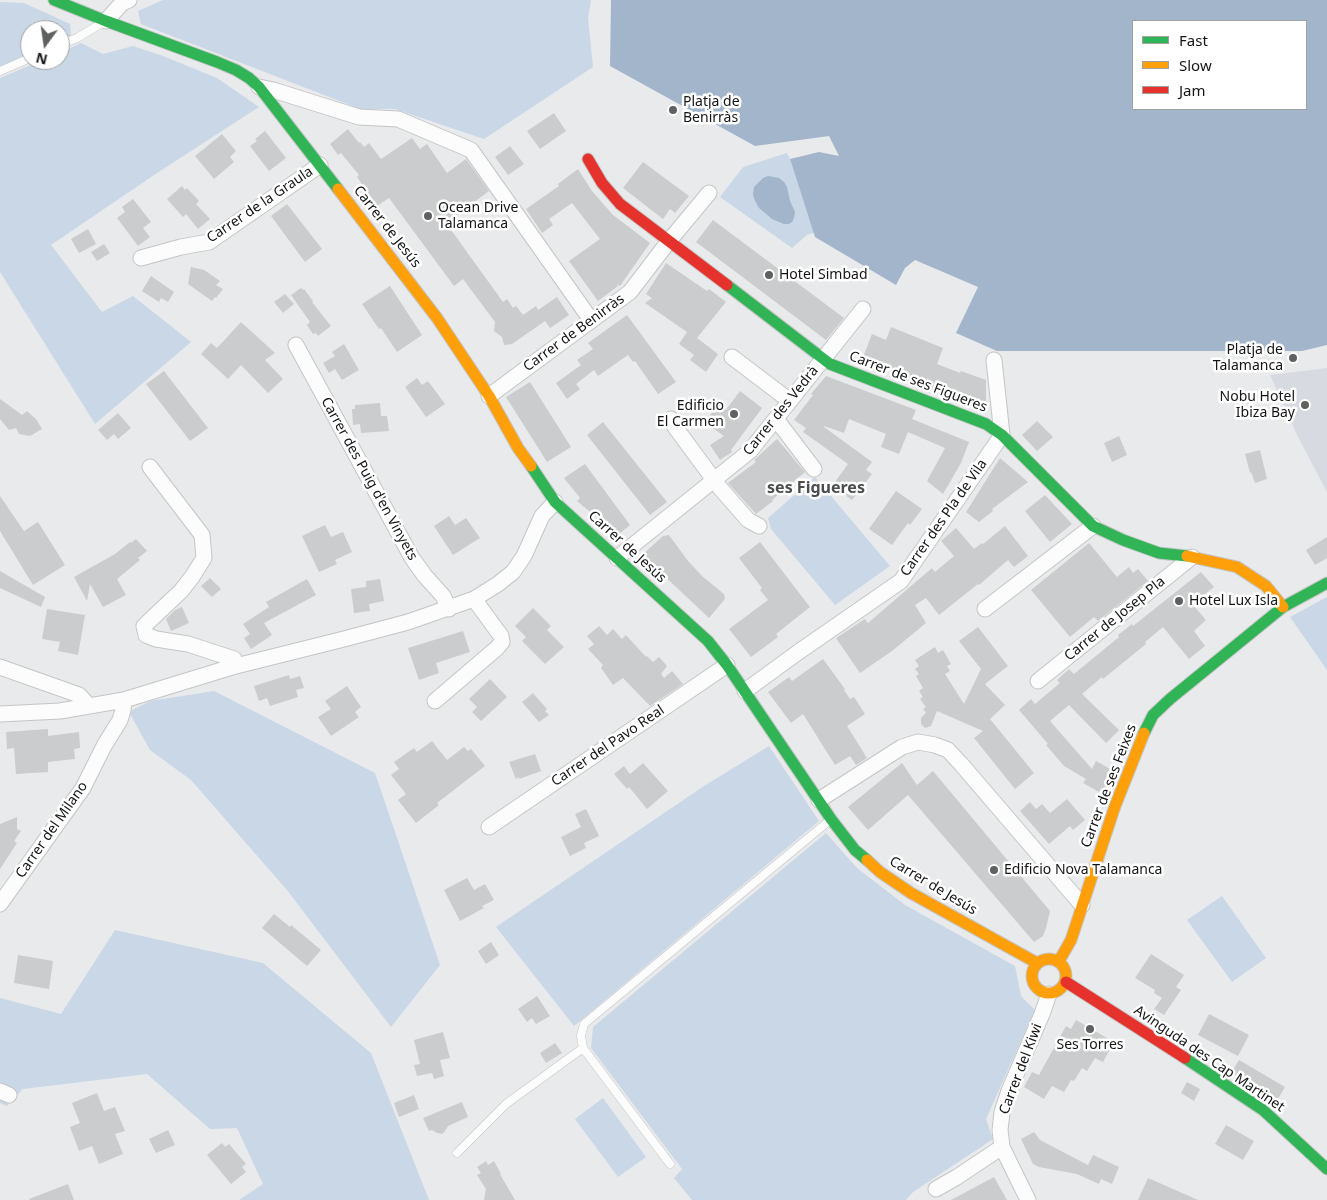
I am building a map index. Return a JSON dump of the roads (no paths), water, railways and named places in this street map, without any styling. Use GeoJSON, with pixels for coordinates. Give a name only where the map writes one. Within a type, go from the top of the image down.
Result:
{"type":"FeatureCollection","features":[{"type":"Feature","properties":{"kind":"street"},"geometry":{"type":"LineString","coordinates":[[54,0],[236,70],[249,78],[258,87],[273,90],[359,118],[398,119],[471,150],[591,320]]}},
{"type":"Feature","properties":{"kind":"street"},"geometry":{"type":"LineString","coordinates":[[106,21],[122,3],[129,0]]}},
{"type":"Feature","properties":{"kind":"street","name":"Carrer de Jesús"},"geometry":{"type":"LineString","coordinates":[[258,87],[437,318],[488,396],[518,448],[555,502],[708,641],[745,691],[831,819],[855,850],[880,872],[911,892],[1037,963]]}},
{"type":"Feature","properties":{"kind":"street","name":"Carrer de ses Figueres"},"geometry":{"type":"LineString","coordinates":[[588,160],[602,183],[620,204],[830,364],[986,424],[1002,435],[1094,526],[1123,540],[1159,553],[1192,557],[1237,567],[1266,586],[1283,607]]}},
{"type":"Feature","properties":{"kind":"street","name":"Carrer de la Graula"},"geometry":{"type":"LineString","coordinates":[[141,258],[181,247],[209,242],[320,165]]}},
{"type":"Feature","properties":{"kind":"street","name":"Carrer de Benirràs"},"geometry":{"type":"LineString","coordinates":[[488,396],[630,292],[709,193]]}},
{"type":"Feature","properties":{"kind":"street","name":"Carrer des Vedrà"},"geometry":{"type":"LineString","coordinates":[[617,558],[750,451],[863,309]]}},
{"type":"Feature","properties":{"kind":"street","name":"Carrer des Puig d'en Vinyets"},"geometry":{"type":"LineString","coordinates":[[296,345],[412,558],[443,596],[449,608]]}},
{"type":"Feature","properties":{"kind":"street"},"geometry":{"type":"LineString","coordinates":[[732,357],[790,401]]}},
{"type":"Feature","properties":{"kind":"street"},"geometry":{"type":"LineString","coordinates":[[994,360],[1002,435]]}},
{"type":"Feature","properties":{"kind":"street"},"geometry":{"type":"LineString","coordinates":[[671,419],[715,480],[748,520],[759,526]]}},
{"type":"Feature","properties":{"kind":"street"},"geometry":{"type":"LineString","coordinates":[[776,419],[814,469]]}},
{"type":"Feature","properties":{"kind":"street","name":"Carrer des Pla de Vila"},"geometry":{"type":"LineString","coordinates":[[745,691],[900,581],[1002,435]]}},
{"type":"Feature","properties":{"kind":"street"},"geometry":{"type":"LineString","coordinates":[[150,467],[202,535],[204,558],[180,591],[144,626],[146,635],[156,639],[188,644],[234,659],[236,666]]}},
{"type":"Feature","properties":{"kind":"street"},"geometry":{"type":"LineString","coordinates":[[0,714],[60,710],[124,700],[236,666],[408,622],[474,599],[498,584],[512,572],[524,556],[542,516],[555,502]]}},
{"type":"Feature","properties":{"kind":"street"},"geometry":{"type":"LineString","coordinates":[[985,609],[1094,526]]}},
{"type":"Feature","properties":{"kind":"street","name":"Carrer de Josep Pla"},"geometry":{"type":"LineString","coordinates":[[1038,681],[1192,557]]}},
{"type":"Feature","properties":{"kind":"street","name":"Carrer de ses Feixes"},"geometry":{"type":"LineString","coordinates":[[1059,962],[1071,940],[1115,806],[1153,715],[1283,607],[1327,583]]}},
{"type":"Feature","properties":{"kind":"street"},"geometry":{"type":"LineString","coordinates":[[435,701],[502,642],[501,636],[474,599]]}},
{"type":"Feature","properties":{"kind":"street","name":"Carrer del Pavo Real"},"geometry":{"type":"LineString","coordinates":[[490,827],[727,665]]}},
{"type":"Feature","properties":{"kind":"street"},"geometry":{"type":"LineString","coordinates":[[0,666],[79,695],[89,706]]}},
{"type":"Feature","properties":{"kind":"street","name":"Carrer del Milano"},"geometry":{"type":"LineString","coordinates":[[0,904],[84,788],[104,746],[120,720],[124,700]]}},
{"type":"Feature","properties":{"kind":"street"},"geometry":{"type":"LineString","coordinates":[[819,800],[902,746],[918,742],[935,744],[948,750],[961,764],[1082,904]]}},
{"type":"Feature","properties":{"kind":"street"},"geometry":{"type":"LineString","coordinates":[[1048,959],[1054,959],[1059,962],[1064,965],[1066,970],[1066,982],[1059,991],[1049,994],[1038,990],[1032,979],[1037,963],[1048,959]]}},
{"type":"Feature","properties":{"kind":"street","name":"Avinguda des Cap Martinet"},"geometry":{"type":"LineString","coordinates":[[1066,982],[1152,1036],[1263,1110],[1327,1169]]}},
{"type":"Feature","properties":{"kind":"street","name":"Carrer del Kiwi"},"geometry":{"type":"LineString","coordinates":[[1028,1200],[1002,1147],[1000,1130],[1002,1112],[1009,1091],[1049,994]]}},
{"type":"Feature","properties":{"kind":"street"},"geometry":{"type":"LineString","coordinates":[[936,1188],[957,1177],[1002,1147]]}},
{"type":"Feature","properties":{"kind":"lane"},"geometry":{"type":"LineString","coordinates":[[70,41],[106,21]]}},
{"type":"Feature","properties":{"kind":"lane"},"geometry":{"type":"LineString","coordinates":[[0,71],[20,62]]}},
{"type":"Feature","properties":{"kind":"lane"},"geometry":{"type":"LineString","coordinates":[[670,1164],[583,1048],[584,1024],[831,819]]}},
{"type":"Feature","properties":{"kind":"lane"},"geometry":{"type":"LineString","coordinates":[[457,1153],[506,1104],[583,1048]]}},
{"type":"Feature","properties":{"kind":"place","name":"Platja de Benirràs"},"geometry":{"type":"Point","coordinates":[673,110]}},
{"type":"Feature","properties":{"kind":"place","name":"Ocean Drive Talamanca"},"geometry":{"type":"Point","coordinates":[428,216]}},
{"type":"Feature","properties":{"kind":"place","name":"Hotel Simbad"},"geometry":{"type":"Point","coordinates":[769,275]}},
{"type":"Feature","properties":{"kind":"place","name":"Platja de Talamanca"},"geometry":{"type":"Point","coordinates":[1293,358]}},
{"type":"Feature","properties":{"kind":"place","name":"Nobu Hotel Ibiza Bay"},"geometry":{"type":"Point","coordinates":[1305,405]}},
{"type":"Feature","properties":{"kind":"place","name":"Edificio El Carmen"},"geometry":{"type":"Point","coordinates":[734,414]}},
{"type":"Feature","properties":{"kind":"place","name":"Hotel Lux Isla"},"geometry":{"type":"Point","coordinates":[1179,601]}},
{"type":"Feature","properties":{"kind":"place","name":"Edificio Nova Talamanca"},"geometry":{"type":"Point","coordinates":[994,870]}},
{"type":"Feature","properties":{"kind":"place","name":"Ses Torres"},"geometry":{"type":"Point","coordinates":[1090,1029]}},
{"type":"Feature","properties":{"kind":"district","name":"ses Figueres"},"geometry":{"type":"Point","coordinates":[816,488]}}]}
